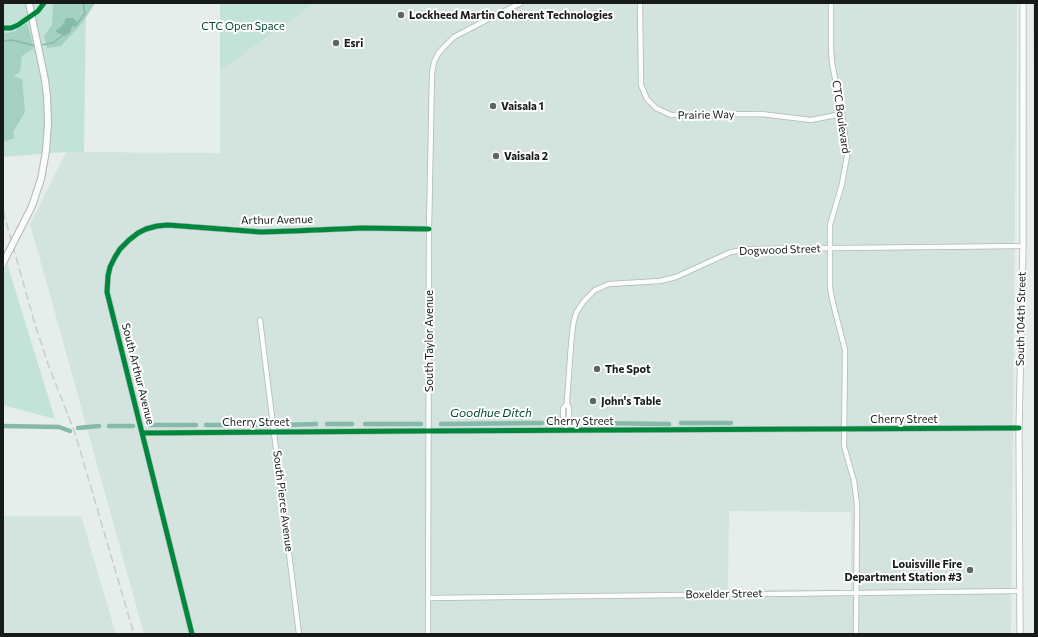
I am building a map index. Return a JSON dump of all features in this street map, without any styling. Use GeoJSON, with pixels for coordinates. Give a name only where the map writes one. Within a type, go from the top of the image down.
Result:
{"type":"FeatureCollection","features":[{"type":"Feature","properties":{"kind":"main road"},"geometry":{"type":"LineString","coordinates":[[3,263],[26,218],[37,192],[46,151],[48,108],[45,80],[29,4]]}},
{"type":"Feature","properties":{"kind":"street","name":"South Taylor Avenue"},"geometry":{"type":"LineString","coordinates":[[428,634],[431,80],[434,62],[442,49],[454,37],[521,3]]}},
{"type":"Feature","properties":{"kind":"street","name":"Prairie Way"},"geometry":{"type":"LineString","coordinates":[[640,3],[641,85],[647,99],[656,108],[671,115],[761,114],[811,120],[842,114]]}},
{"type":"Feature","properties":{"kind":"street","name":"CTC Boulevard"},"geometry":{"type":"LineString","coordinates":[[831,3],[832,63],[842,114],[847,161],[830,225],[830,292],[845,350],[844,446],[854,482],[857,504],[856,634]]}},
{"type":"Feature","properties":{"kind":"street","name":"South 104th Street"},"geometry":{"type":"LineString","coordinates":[[1020,634],[1019,428],[1023,246],[1023,3]]}},
{"type":"Feature","properties":{"kind":"street","name":"Arthur Avenue"},"geometry":{"type":"LineString","coordinates":[[129,240],[146,229],[168,225],[261,232],[364,228],[429,229]]}},
{"type":"Feature","properties":{"kind":"street","name":"South Arthur Avenue"},"geometry":{"type":"LineString","coordinates":[[129,240],[118,253],[110,267],[107,292],[192,634]]}},
{"type":"Feature","properties":{"kind":"street","name":"Dogwood Street"},"geometry":{"type":"LineString","coordinates":[[566,431],[566,422],[563,418],[562,408],[567,404],[573,325],[576,313],[584,301],[595,290],[609,284],[660,281],[671,278],[731,252],[762,248],[1023,246]]}},
{"type":"Feature","properties":{"kind":"street","name":"South Pierce Avenue"},"geometry":{"type":"LineString","coordinates":[[260,320],[299,634]]}},
{"type":"Feature","properties":{"kind":"street","name":"Cherry Street"},"geometry":{"type":"LineString","coordinates":[[142,433],[1019,428]]}},
{"type":"Feature","properties":{"kind":"street","name":"Boxelder Street"},"geometry":{"type":"LineString","coordinates":[[428,598],[1020,591]]}},
{"type":"Feature","properties":{"kind":"shaded area"},"geometry":{"type":"Polygon","coordinates":[[[53,3],[95,3],[83,22],[61,46],[47,48],[44,36],[52,25],[53,3]]]}},
{"type":"Feature","properties":{"kind":"shaded area"},"geometry":{"type":"Polygon","coordinates":[[[315,3],[1017,3],[1011,634],[144,634],[30,225],[66,152],[220,153],[220,71],[315,3]],[[729,511],[728,589],[851,590],[851,512],[729,511]]]}},
{"type":"Feature","properties":{"kind":"shaded area"},"geometry":{"type":"Polygon","coordinates":[[[66,18],[74,18],[77,24],[76,27],[72,26],[70,33],[65,36],[56,32],[56,30],[62,26],[66,18]]]}},
{"type":"Feature","properties":{"kind":"shaded area"},"geometry":{"type":"Polygon","coordinates":[[[27,23],[34,48],[22,56],[20,72],[14,76],[22,79],[25,112],[13,132],[15,138],[3,142],[3,33],[13,32],[27,23]]]}},
{"type":"Feature","properties":{"kind":"shaded area"},"geometry":{"type":"Polygon","coordinates":[[[3,516],[81,516],[116,634],[3,634],[3,516]]]}},
{"type":"Feature","properties":{"kind":"green space"},"geometry":{"type":"Polygon","coordinates":[[[3,3],[86,3],[84,152],[3,157],[3,3]]]}},
{"type":"Feature","properties":{"kind":"green space","name":"CTC Open Space"},"geometry":{"type":"Polygon","coordinates":[[[220,3],[315,3],[220,71],[220,3]]]}},
{"type":"Feature","properties":{"kind":"green space"},"geometry":{"type":"Polygon","coordinates":[[[1033,3],[1035,3],[1035,157],[1033,3]]]}},
{"type":"Feature","properties":{"kind":"green space"},"geometry":{"type":"Polygon","coordinates":[[[3,250],[55,419],[3,405],[3,250]]]}},
{"type":"Feature","properties":{"kind":"waterway"},"geometry":{"type":"LineString","coordinates":[[77,24],[85,13],[83,3]]}},
{"type":"Feature","properties":{"kind":"waterway"},"geometry":{"type":"LineString","coordinates":[[40,45],[53,43],[64,34]]}},
{"type":"Feature","properties":{"kind":"waterway"},"geometry":{"type":"LineString","coordinates":[[3,41],[12,40],[36,46]]}},
{"type":"Feature","properties":{"kind":"waterway","name":"Goodhue Ditch"},"geometry":{"type":"LineString","coordinates":[[441,424],[542,423]]}},
{"type":"Feature","properties":{"kind":"waterway","name":"Goodhue Ditch"},"geometry":{"type":"LineString","coordinates":[[590,423],[669,424]]}},
{"type":"Feature","properties":{"kind":"waterway","name":"Goodhue Ditch"},"geometry":{"type":"LineString","coordinates":[[681,423],[731,423]]}},
{"type":"Feature","properties":{"kind":"waterway","name":"Goodhue Ditch"},"geometry":{"type":"LineString","coordinates":[[285,425],[316,424]]}},
{"type":"Feature","properties":{"kind":"waterway","name":"Goodhue Ditch"},"geometry":{"type":"LineString","coordinates":[[327,424],[352,424]]}},
{"type":"Feature","properties":{"kind":"waterway","name":"Goodhue Ditch"},"geometry":{"type":"LineString","coordinates":[[365,424],[421,424]]}},
{"type":"Feature","properties":{"kind":"waterway","name":"Goodhue Ditch"},"geometry":{"type":"LineString","coordinates":[[149,425],[196,425]]}},
{"type":"Feature","properties":{"kind":"waterway","name":"Goodhue Ditch"},"geometry":{"type":"LineString","coordinates":[[206,425],[234,425]]}},
{"type":"Feature","properties":{"kind":"waterway","name":"Goodhue Ditch"},"geometry":{"type":"LineString","coordinates":[[243,425],[266,425]]}},
{"type":"Feature","properties":{"kind":"waterway","name":"Goodhue Ditch"},"geometry":{"type":"LineString","coordinates":[[3,426],[59,427],[70,431]]}},
{"type":"Feature","properties":{"kind":"waterway","name":"Goodhue Ditch"},"geometry":{"type":"LineString","coordinates":[[78,428],[99,426]]}},
{"type":"Feature","properties":{"kind":"waterway","name":"Goodhue Ditch"},"geometry":{"type":"LineString","coordinates":[[109,426],[133,426]]}},
{"type":"Feature","properties":{"kind":"railway"},"geometry":{"type":"LineString","coordinates":[[3,211],[34,321],[48,364],[75,433],[134,634]]}},
{"type":"Feature","properties":{"kind":"cycle path"},"geometry":{"type":"LineString","coordinates":[[3,28],[11,28],[18,25],[38,11],[44,3]]}},
{"type":"Feature","properties":{"kind":"cycle path"},"geometry":{"type":"LineString","coordinates":[[192,634],[107,292],[110,267],[115,257],[120,249],[138,233],[157,226],[168,225],[261,232],[363,228],[429,229]]}},
{"type":"Feature","properties":{"kind":"cycle path"},"geometry":{"type":"LineString","coordinates":[[142,433],[1019,428]]}},
{"type":"Feature","properties":{"kind":"place","name":"Lockheed Martin Coherent Technologies"},"geometry":{"type":"Point","coordinates":[401,15]}},
{"type":"Feature","properties":{"kind":"place","name":"Esri"},"geometry":{"type":"Point","coordinates":[336,43]}},
{"type":"Feature","properties":{"kind":"place","name":"Vaisala 1"},"geometry":{"type":"Point","coordinates":[493,106]}},
{"type":"Feature","properties":{"kind":"place","name":"Vaisala 2"},"geometry":{"type":"Point","coordinates":[496,156]}},
{"type":"Feature","properties":{"kind":"place","name":"The Spot"},"geometry":{"type":"Point","coordinates":[597,369]}},
{"type":"Feature","properties":{"kind":"place","name":"John's Table"},"geometry":{"type":"Point","coordinates":[593,401]}},
{"type":"Feature","properties":{"kind":"place","name":"Louisville Fire Department Station #3"},"geometry":{"type":"Point","coordinates":[970,570]}}]}
